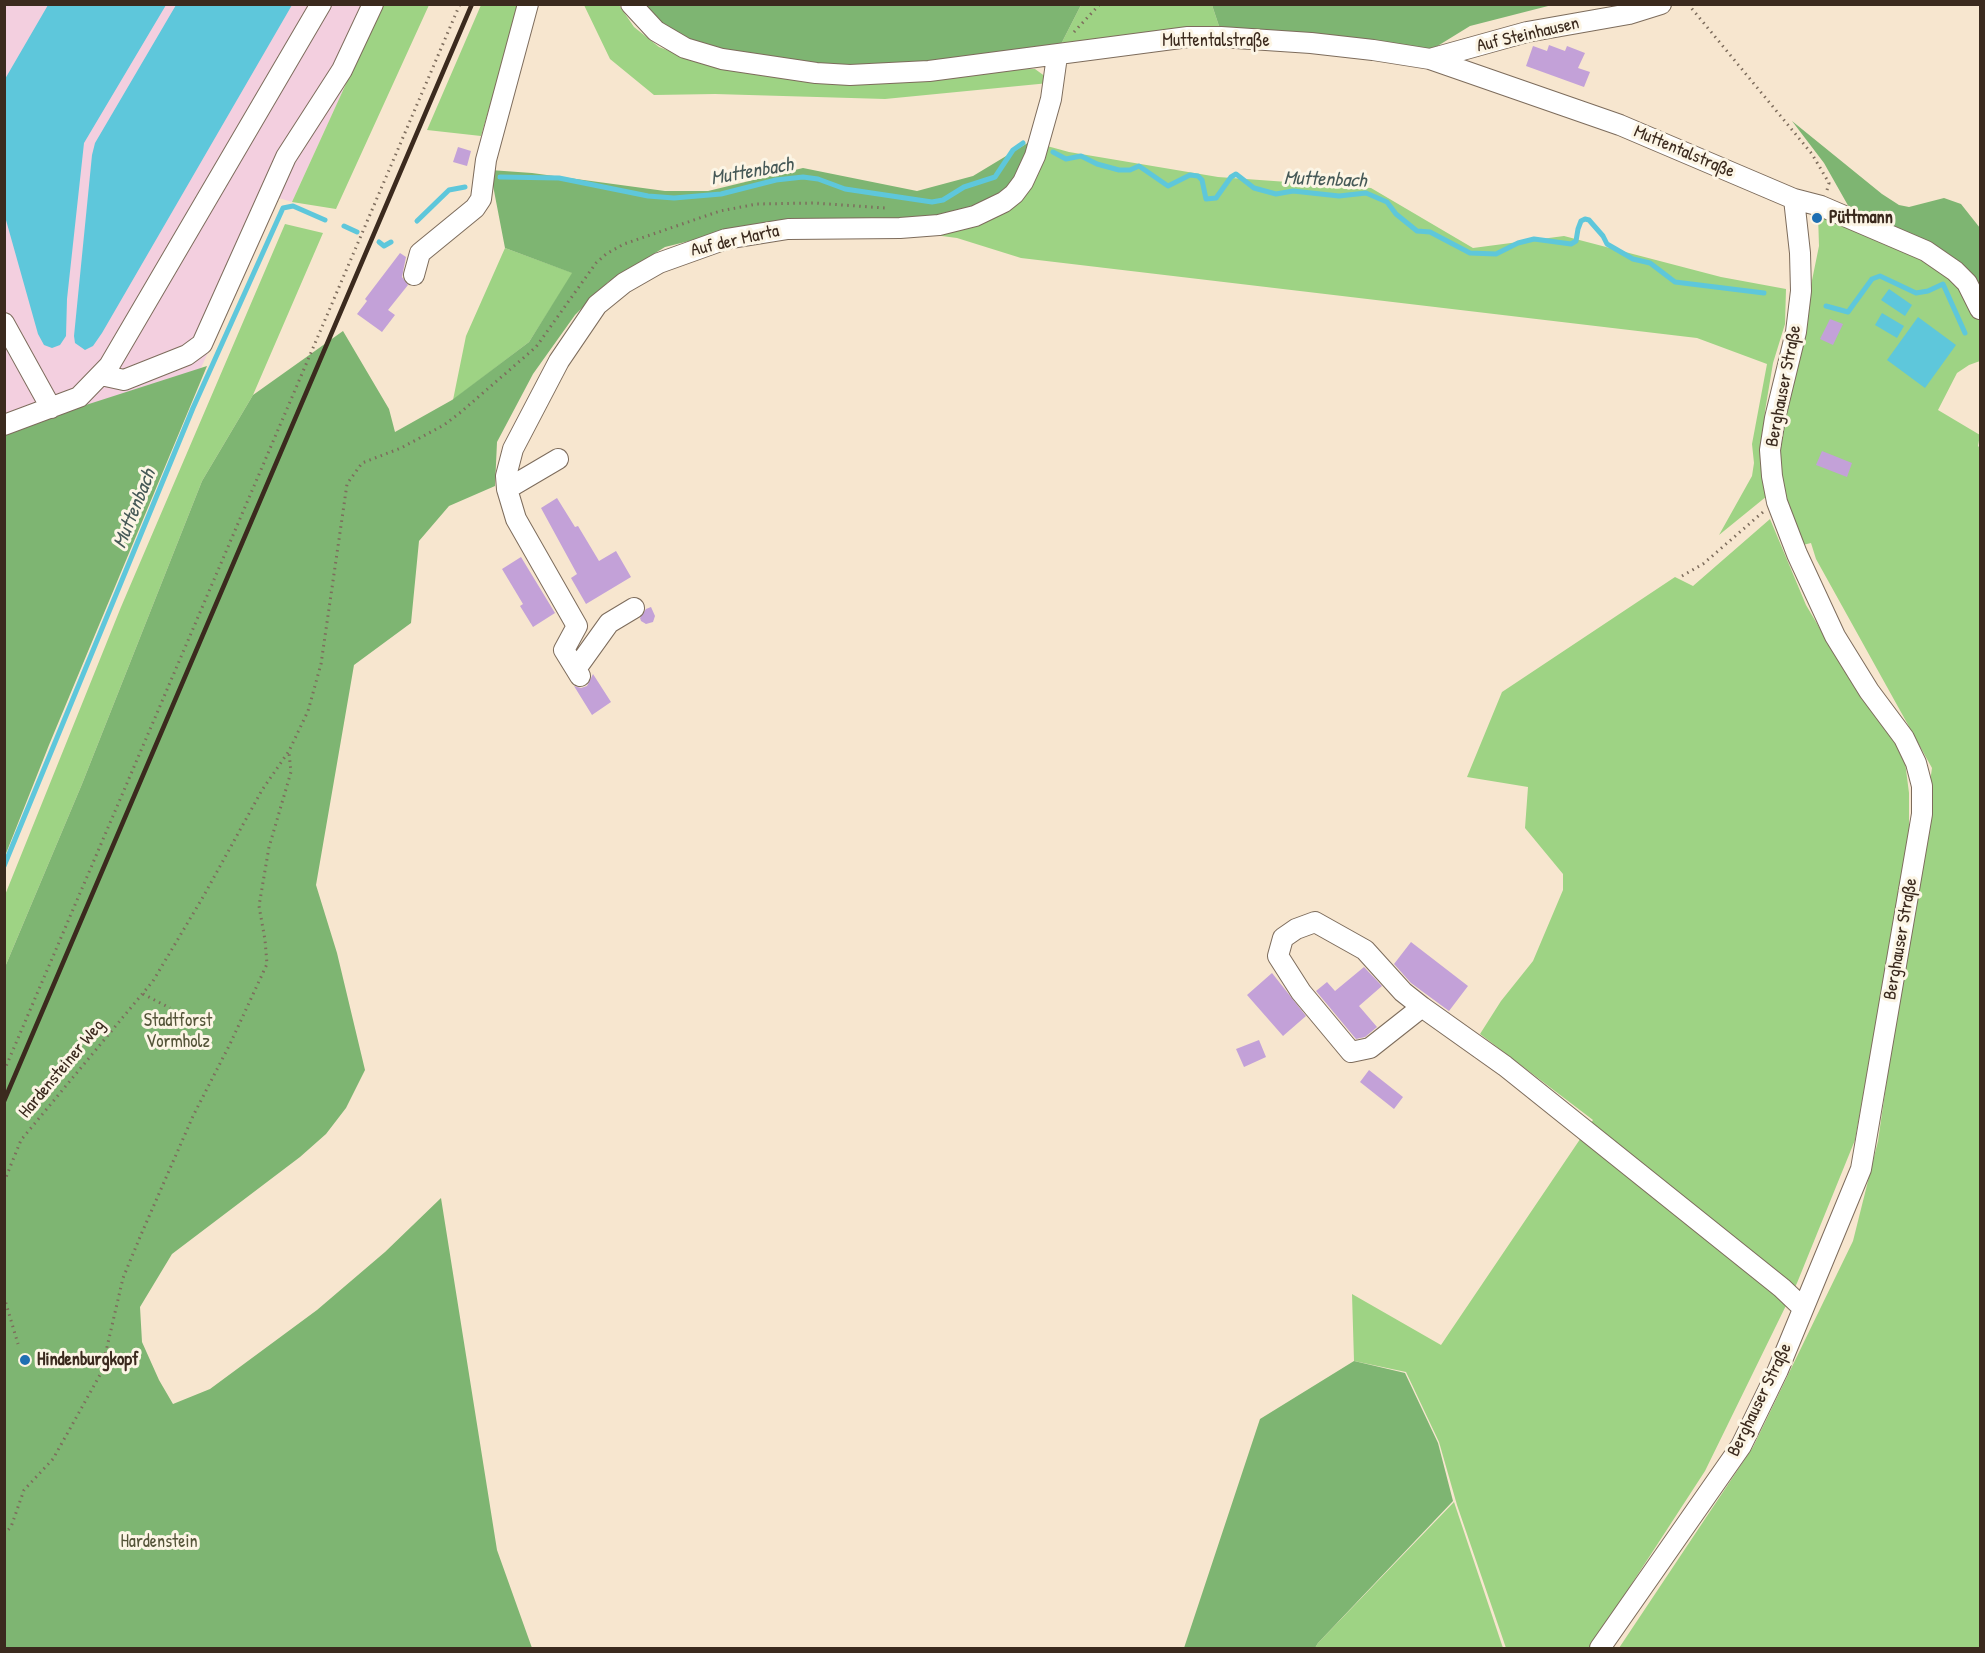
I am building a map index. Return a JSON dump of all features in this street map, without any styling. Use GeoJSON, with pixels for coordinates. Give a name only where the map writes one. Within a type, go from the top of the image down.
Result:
{"type":"FeatureCollection","features":[{"type":"Feature","properties":{"kind":"street"},"geometry":{"type":"LineString","coordinates":[[4,425],[79,397],[110,366],[225,165],[321,4]]}},
{"type":"Feature","properties":{"kind":"street"},"geometry":{"type":"LineString","coordinates":[[101,375],[124,380],[187,355],[202,344],[286,157],[342,70],[373,4]]}},
{"type":"Feature","properties":{"kind":"street"},"geometry":{"type":"LineString","coordinates":[[414,275],[420,253],[474,208],[481,199],[486,160],[528,4]]}},
{"type":"Feature","properties":{"kind":"street","name":"Muttentalstraße"},"geometry":{"type":"LineString","coordinates":[[631,4],[656,31],[685,48],[722,59],[788,70],[850,75],[929,71],[1164,40],[1221,37],[1322,44],[1430,59],[1620,124],[1794,199],[1821,206],[1926,251],[1955,271],[1967,283],[1980,309]]}},
{"type":"Feature","properties":{"kind":"street","name":"Auf Steinhausen"},"geometry":{"type":"LineString","coordinates":[[1430,59],[1527,32],[1629,14],[1661,4]]}},
{"type":"Feature","properties":{"kind":"street","name":"Auf der Marta"},"geometry":{"type":"LineString","coordinates":[[634,608],[609,623],[578,672],[564,650],[577,626],[516,519],[507,489],[508,463],[513,449],[554,371],[597,304],[641,272],[658,263],[726,239],[788,229],[921,227],[957,221],[992,208],[1014,194],[1029,172],[1046,123],[1060,55]]}},
{"type":"Feature","properties":{"kind":"street","name":"Berghauser Straße"},"geometry":{"type":"LineString","coordinates":[[1600,1648],[1741,1446],[1778,1370],[1861,1169],[1922,814],[1922,786],[1916,763],[1904,738],[1869,691],[1835,636],[1797,554],[1777,502],[1770,450],[1775,418],[1796,332],[1801,291],[1800,253],[1794,199]]}},
{"type":"Feature","properties":{"kind":"street"},"geometry":{"type":"LineString","coordinates":[[4,323],[51,408]]}},
{"type":"Feature","properties":{"kind":"street"},"geometry":{"type":"LineString","coordinates":[[507,489],[558,459]]}},
{"type":"Feature","properties":{"kind":"street"},"geometry":{"type":"LineString","coordinates":[[1422,1007],[1370,1048],[1351,1052],[1301,993],[1278,956],[1283,938],[1296,929],[1315,922],[1365,950],[1403,992],[1506,1066],[1782,1288],[1803,1308]]}},
{"type":"Feature","properties":{"kind":"path"},"geometry":{"type":"LineString","coordinates":[[4,1071],[460,4]]}},
{"type":"Feature","properties":{"kind":"path"},"geometry":{"type":"LineString","coordinates":[[1060,55],[1068,39],[1100,4]]}},
{"type":"Feature","properties":{"kind":"path"},"geometry":{"type":"LineString","coordinates":[[1688,4],[1812,154],[1829,183],[1821,206]]}},
{"type":"Feature","properties":{"kind":"path"},"geometry":{"type":"LineString","coordinates":[[1682,576],[1703,564],[1777,502]]}},
{"type":"Feature","properties":{"kind":"path"},"geometry":{"type":"LineString","coordinates":[[4,1534],[11,1527],[24,1490],[53,1459],[101,1373],[123,1278],[193,1116],[267,964],[259,906],[269,847],[291,772],[289,751]]}},
{"type":"Feature","properties":{"kind":"path","name":"Hardensteiner Weg"},"geometry":{"type":"LineString","coordinates":[[4,1182],[21,1140],[153,981]]}},
{"type":"Feature","properties":{"kind":"path"},"geometry":{"type":"LineString","coordinates":[[142,994],[170,1008]]}},
{"type":"Feature","properties":{"kind":"path"},"geometry":{"type":"LineString","coordinates":[[4,1296],[18,1344]]}},
{"type":"Feature","properties":{"kind":"shaded area"},"geometry":{"type":"Polygon","coordinates":[[[5,5],[382,5],[292,202],[279,198],[173,429],[5,843],[5,5]]]}},
{"type":"Feature","properties":{"kind":"green space"},"geometry":{"type":"Polygon","coordinates":[[[382,5],[429,5],[336,209],[292,202],[382,5]]]}},
{"type":"Feature","properties":{"kind":"green space"},"geometry":{"type":"Polygon","coordinates":[[[481,5],[519,5],[481,136],[427,130],[481,5]]]}},
{"type":"Feature","properties":{"kind":"green space"},"geometry":{"type":"Polygon","coordinates":[[[584,5],[619,5],[634,27],[659,47],[707,65],[764,74],[1035,69],[1046,77],[1049,83],[885,99],[715,94],[654,95],[610,59],[584,5]]]}},
{"type":"Feature","properties":{"kind":"green space"},"geometry":{"type":"Polygon","coordinates":[[[639,5],[1081,5],[1058,50],[928,65],[848,67],[724,53],[677,36],[639,5]]]}},
{"type":"Feature","properties":{"kind":"green space"},"geometry":{"type":"Polygon","coordinates":[[[1081,5],[1212,5],[1221,32],[1058,50],[1081,5]]]}},
{"type":"Feature","properties":{"kind":"green space"},"geometry":{"type":"Polygon","coordinates":[[[1212,5],[1552,5],[1470,26],[1431,50],[1221,32],[1212,5]]]}},
{"type":"Feature","properties":{"kind":"green space"},"geometry":{"type":"Polygon","coordinates":[[[1792,121],[1882,194],[1899,205],[1909,207],[1944,198],[1961,204],[1980,228],[1980,297],[1850,209],[1824,163],[1792,121]]]}},
{"type":"Feature","properties":{"kind":"green space","name":"Stadtforst Vormholz"},"geometry":{"type":"Polygon","coordinates":[[[1031,141],[1027,159],[1007,190],[972,210],[896,223],[816,221],[762,223],[665,247],[608,282],[575,315],[533,374],[497,442],[495,486],[449,506],[419,541],[411,623],[354,665],[316,885],[337,953],[365,1070],[346,1108],[326,1134],[300,1157],[172,1254],[140,1307],[142,1342],[173,1404],[210,1389],[317,1310],[385,1252],[441,1198],[497,1550],[532,1648],[5,1648],[5,967],[82,784],[202,481],[253,395],[343,331],[389,409],[395,432],[452,400],[529,342],[572,273],[505,248],[490,170],[532,173],[665,191],[708,191],[803,168],[917,191],[973,176],[1031,141]]]}},
{"type":"Feature","properties":{"kind":"green space"},"geometry":{"type":"Polygon","coordinates":[[[1047,146],[1069,152],[1218,177],[1371,188],[1473,248],[1564,236],[1721,277],[1786,289],[1785,324],[1773,363],[1765,411],[1762,453],[1767,496],[1719,535],[1752,476],[1754,463],[1752,444],[1767,364],[1697,338],[1021,258],[957,238],[919,233],[1047,146]]]}},
{"type":"Feature","properties":{"kind":"green space"},"geometry":{"type":"Polygon","coordinates":[[[1818,214],[1924,256],[1952,276],[1971,300],[1980,323],[1980,361],[1957,373],[1938,410],[1980,435],[1978,446],[1980,448],[1980,1648],[1619,1648],[1753,1447],[1853,1241],[1878,1141],[1932,768],[1816,559],[1811,543],[1803,545],[1782,485],[1779,457],[1781,432],[1819,246],[1818,214]]]}},
{"type":"Feature","properties":{"kind":"green space"},"geometry":{"type":"Polygon","coordinates":[[[285,224],[323,233],[253,395],[202,481],[82,784],[5,967],[5,895],[121,607],[285,224]]]}},
{"type":"Feature","properties":{"kind":"green space"},"geometry":{"type":"Polygon","coordinates":[[[505,248],[573,273],[529,342],[453,400],[466,336],[505,248]]]}},
{"type":"Feature","properties":{"kind":"green space"},"geometry":{"type":"Polygon","coordinates":[[[207,366],[49,745],[5,856],[5,431],[207,366]]]}},
{"type":"Feature","properties":{"kind":"green space"},"geometry":{"type":"Polygon","coordinates":[[[1770,519],[1806,605],[1839,661],[1904,754],[1909,793],[1909,838],[1855,1140],[1797,1283],[1705,1471],[1590,1648],[1506,1648],[1457,1505],[1439,1442],[1406,1372],[1354,1361],[1352,1294],[1441,1345],[1593,1120],[1480,1034],[1501,1001],[1533,961],[1563,890],[1563,874],[1525,828],[1528,787],[1467,777],[1502,692],[1675,577],[1693,586],[1770,519]]]}},
{"type":"Feature","properties":{"kind":"green space"},"geometry":{"type":"Polygon","coordinates":[[[1354,1361],[1405,1373],[1438,1443],[1453,1501],[1315,1648],[1184,1648],[1260,1419],[1354,1361]]]}},
{"type":"Feature","properties":{"kind":"green space"},"geometry":{"type":"Polygon","coordinates":[[[1454,1502],[1503,1648],[1315,1648],[1318,1643],[1454,1502]]]}},
{"type":"Feature","properties":{"kind":"water"},"geometry":{"type":"Polygon","coordinates":[[[48,5],[166,5],[84,143],[67,299],[66,336],[60,345],[52,348],[44,345],[38,334],[4,213],[5,79],[48,5]]]}},
{"type":"Feature","properties":{"kind":"water"},"geometry":{"type":"Polygon","coordinates":[[[176,5],[292,5],[102,333],[93,346],[85,350],[75,343],[74,336],[95,143],[176,5]]]}},
{"type":"Feature","properties":{"kind":"water"},"geometry":{"type":"Polygon","coordinates":[[[1889,289],[1912,305],[1905,316],[1881,300],[1889,289]]]}},
{"type":"Feature","properties":{"kind":"water"},"geometry":{"type":"Polygon","coordinates":[[[1882,313],[1904,326],[1897,338],[1875,325],[1882,313]]]}},
{"type":"Feature","properties":{"kind":"water"},"geometry":{"type":"Polygon","coordinates":[[[1918,317],[1956,345],[1925,388],[1887,360],[1918,317]]]}},
{"type":"Feature","properties":{"kind":"building"},"geometry":{"type":"Polygon","coordinates":[[[1549,45],[1565,51],[1567,46],[1585,53],[1578,68],[1590,72],[1584,87],[1526,66],[1533,46],[1547,51],[1549,45]]]}},
{"type":"Feature","properties":{"kind":"building"},"geometry":{"type":"Polygon","coordinates":[[[458,147],[471,151],[467,166],[453,162],[458,147]]]}},
{"type":"Feature","properties":{"kind":"building"},"geometry":{"type":"Polygon","coordinates":[[[400,253],[406,257],[402,277],[408,285],[388,310],[395,315],[382,332],[357,314],[367,301],[365,299],[400,253]]]}},
{"type":"Feature","properties":{"kind":"building"},"geometry":{"type":"Polygon","coordinates":[[[1830,319],[1843,324],[1833,345],[1820,339],[1830,319]]]}},
{"type":"Feature","properties":{"kind":"building"},"geometry":{"type":"Polygon","coordinates":[[[1822,451],[1852,463],[1847,477],[1816,465],[1822,451]]]}},
{"type":"Feature","properties":{"kind":"building"},"geometry":{"type":"Polygon","coordinates":[[[557,498],[575,527],[578,526],[599,561],[616,551],[631,577],[586,604],[571,578],[577,574],[541,508],[557,498]]]}},
{"type":"Feature","properties":{"kind":"building"},"geometry":{"type":"Polygon","coordinates":[[[521,557],[555,613],[533,627],[520,606],[523,604],[502,569],[521,557]]]}},
{"type":"Feature","properties":{"kind":"building"},"geometry":{"type":"Polygon","coordinates":[[[651,607],[655,616],[653,622],[646,624],[640,618],[646,609],[651,607]]]}},
{"type":"Feature","properties":{"kind":"building"},"geometry":{"type":"Polygon","coordinates":[[[593,674],[611,702],[592,715],[574,686],[581,688],[587,686],[593,674]]]}},
{"type":"Feature","properties":{"kind":"building"},"geometry":{"type":"Polygon","coordinates":[[[1411,942],[1468,986],[1449,1011],[1411,983],[1394,964],[1411,942]]]}},
{"type":"Feature","properties":{"kind":"building"},"geometry":{"type":"Polygon","coordinates":[[[1364,967],[1382,986],[1359,1006],[1377,1027],[1365,1037],[1356,1039],[1316,991],[1327,982],[1335,991],[1364,967]]]}},
{"type":"Feature","properties":{"kind":"building"},"geometry":{"type":"Polygon","coordinates":[[[1272,973],[1306,1016],[1283,1036],[1247,995],[1272,973]]]}},
{"type":"Feature","properties":{"kind":"building"},"geometry":{"type":"Polygon","coordinates":[[[1259,1040],[1266,1057],[1244,1067],[1236,1049],[1259,1040]]]}},
{"type":"Feature","properties":{"kind":"building"},"geometry":{"type":"Polygon","coordinates":[[[1369,1070],[1403,1097],[1394,1109],[1360,1082],[1369,1070]]]}},
{"type":"Feature","properties":{"kind":"waterway","name":"Muttenbach"},"geometry":{"type":"LineString","coordinates":[[500,177],[559,178],[648,196],[674,198],[721,194],[776,180],[803,177],[818,179],[845,189],[932,202],[943,200],[964,187],[995,177],[1013,150],[1023,143]]}},
{"type":"Feature","properties":{"kind":"waterway","name":"Muttenbach"},"geometry":{"type":"LineString","coordinates":[[1053,152],[1066,159],[1081,156],[1097,164],[1119,170],[1130,170],[1139,166],[1168,186],[1190,175],[1198,176],[1202,180],[1206,199],[1216,198],[1231,177],[1236,174],[1254,188],[1276,194],[1293,191],[1339,196],[1366,193],[1387,202],[1396,214],[1417,231],[1430,232],[1470,253],[1496,254],[1518,243],[1534,239],[1571,244],[1576,241],[1581,221],[1585,219],[1589,220],[1607,244],[1633,259],[1650,263],[1675,282],[1764,293]]}},
{"type":"Feature","properties":{"kind":"waterway","name":"Muttenbach"},"geometry":{"type":"LineString","coordinates":[[417,221],[449,190],[465,187]]}},
{"type":"Feature","properties":{"kind":"waterway","name":"Muttenbach"},"geometry":{"type":"LineString","coordinates":[[4,866],[193,408],[283,208],[293,206],[325,220]]}},
{"type":"Feature","properties":{"kind":"waterway","name":"Muttenbach"},"geometry":{"type":"LineString","coordinates":[[344,226],[357,232]]}},
{"type":"Feature","properties":{"kind":"waterway","name":"Muttenbach"},"geometry":{"type":"LineString","coordinates":[[379,242],[384,246],[391,242]]}},
{"type":"Feature","properties":{"kind":"waterway","name":"Muttenbach"},"geometry":{"type":"LineString","coordinates":[[1826,306],[1848,312],[1872,279],[1880,276],[1916,293],[1928,291],[1943,284],[1965,333]]}},
{"type":"Feature","properties":{"kind":"railway"},"geometry":{"type":"LineString","coordinates":[[4,1101],[472,4]]}},
{"type":"Feature","properties":{"kind":"place","name":"Püttmann"},"geometry":{"type":"Point","coordinates":[1817,218]}},
{"type":"Feature","properties":{"kind":"place","name":"Hindenburgkopf"},"geometry":{"type":"Point","coordinates":[25,1360]}},
{"type":"Feature","properties":{"kind":"park label","name":"Hardenstein"},"geometry":{"type":"Point","coordinates":[159,1542]}}]}
